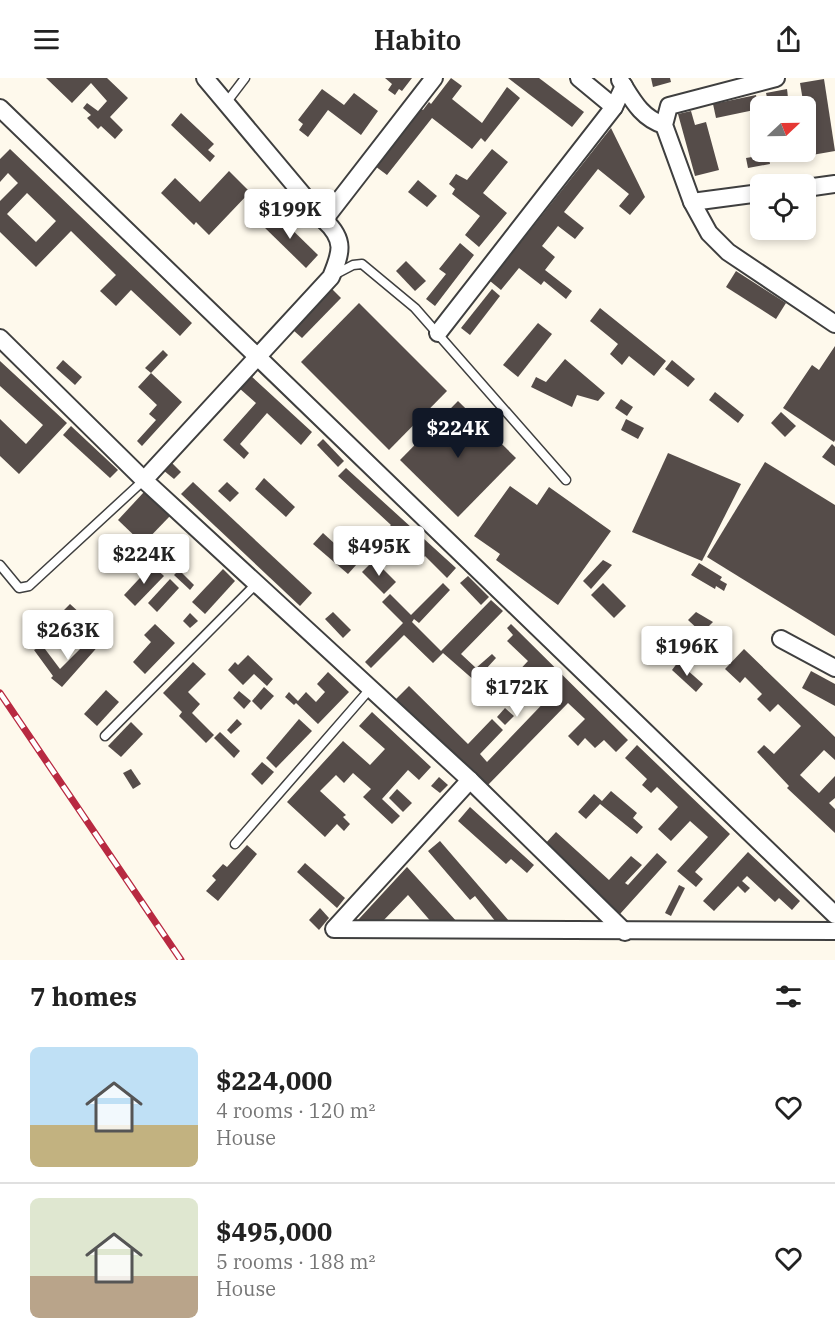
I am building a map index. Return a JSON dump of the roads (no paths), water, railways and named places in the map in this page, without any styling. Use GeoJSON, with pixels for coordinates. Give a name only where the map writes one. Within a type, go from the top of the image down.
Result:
{"type":"FeatureCollection","features":[{"type":"Feature","properties":{"kind":"street"},"geometry":{"type":"LineString","coordinates":[[144,480],[257,354],[331,277],[340,250],[335,230],[324,220],[205,78]]}},
{"type":"Feature","properties":{"kind":"street"},"geometry":{"type":"LineString","coordinates":[[324,220],[434,78]]}},
{"type":"Feature","properties":{"kind":"street"},"geometry":{"type":"LineString","coordinates":[[579,78],[614,106]]}},
{"type":"Feature","properties":{"kind":"street"},"geometry":{"type":"LineString","coordinates":[[776,78],[669,106],[664,125],[692,202],[709,233],[728,252],[835,324]]}},
{"type":"Feature","properties":{"kind":"street"},"geometry":{"type":"LineString","coordinates":[[438,333],[614,106],[622,82]]}},
{"type":"Feature","properties":{"kind":"street"},"geometry":{"type":"LineString","coordinates":[[622,82],[637,108],[652,121],[664,125]]}},
{"type":"Feature","properties":{"kind":"street"},"geometry":{"type":"LineString","coordinates":[[0,108],[835,915]]}},
{"type":"Feature","properties":{"kind":"street"},"geometry":{"type":"LineString","coordinates":[[816,187],[835,184]]}},
{"type":"Feature","properties":{"kind":"street"},"geometry":{"type":"LineString","coordinates":[[692,202],[750,195]]}},
{"type":"Feature","properties":{"kind":"street"},"geometry":{"type":"LineString","coordinates":[[0,338],[144,480],[470,780],[625,932]]}},
{"type":"Feature","properties":{"kind":"street"},"geometry":{"type":"LineString","coordinates":[[781,639],[835,668]]}},
{"type":"Feature","properties":{"kind":"street"},"geometry":{"type":"LineString","coordinates":[[470,780],[334,929],[625,932],[835,931]]}},
{"type":"Feature","properties":{"kind":"lane"},"geometry":{"type":"LineString","coordinates":[[226,103],[245,78]]}},
{"type":"Feature","properties":{"kind":"lane"},"geometry":{"type":"LineString","coordinates":[[331,277],[353,265],[362,264],[415,308],[566,480]]}},
{"type":"Feature","properties":{"kind":"lane"},"geometry":{"type":"LineString","coordinates":[[0,565],[19,588],[29,586],[144,480]]}},
{"type":"Feature","properties":{"kind":"lane"},"geometry":{"type":"LineString","coordinates":[[105,736],[256,584]]}},
{"type":"Feature","properties":{"kind":"lane"},"geometry":{"type":"LineString","coordinates":[[235,844],[370,689]]}},
{"type":"Feature","properties":{"kind":"railway"},"geometry":{"type":"LineString","coordinates":[[0,693],[181,960]]}}]}
